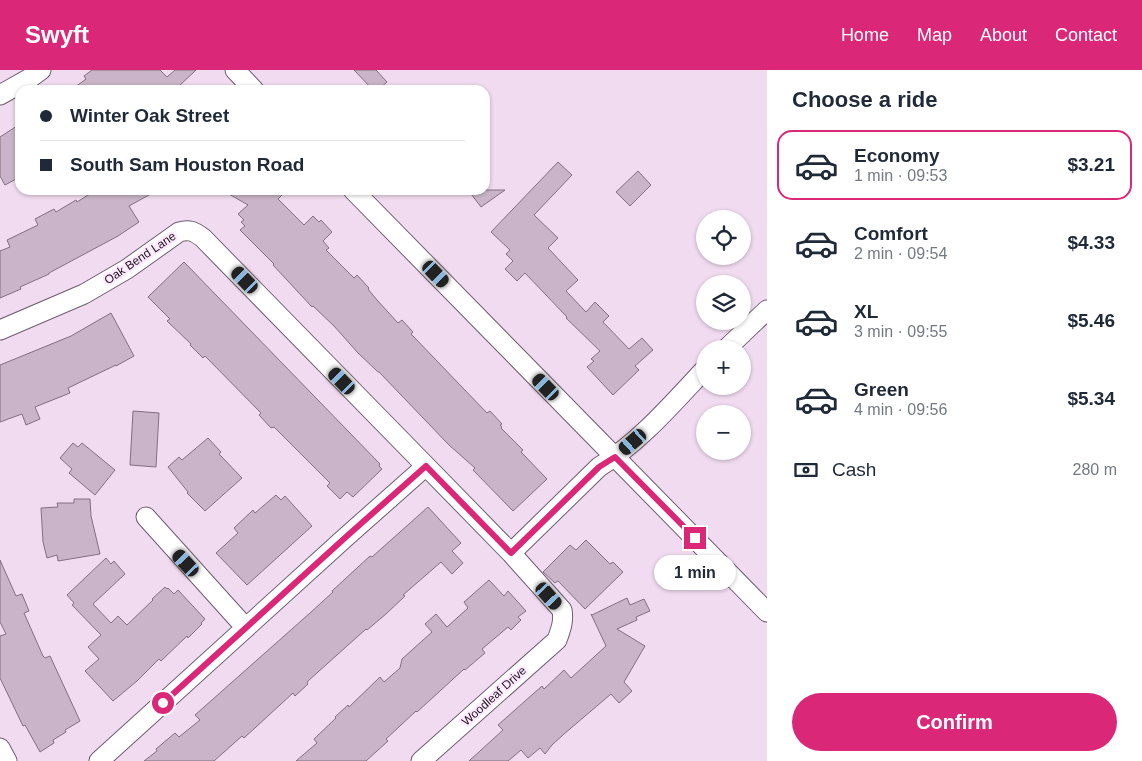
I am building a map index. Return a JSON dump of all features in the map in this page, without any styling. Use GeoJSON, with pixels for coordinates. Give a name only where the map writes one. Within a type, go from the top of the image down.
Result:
{"type":"FeatureCollection","features":[{"type":"Feature","properties":{"kind":"street"},"geometry":{"type":"LineString","coordinates":[[18,85],[41,70]]}},
{"type":"Feature","properties":{"kind":"street"},"geometry":{"type":"LineString","coordinates":[[235,70],[249,85]]}},
{"type":"Feature","properties":{"kind":"street"},"geometry":{"type":"LineString","coordinates":[[0,96],[15,87]]}},
{"type":"Feature","properties":{"kind":"street"},"geometry":{"type":"LineString","coordinates":[[357,195],[767,612]]}},
{"type":"Feature","properties":{"kind":"street","name":"Oak Bend Lane"},"geometry":{"type":"LineString","coordinates":[[0,330],[84,294],[127,269],[179,232],[188,230],[196,232],[511,553],[562,610],[562,628]]}},
{"type":"Feature","properties":{"kind":"street"},"geometry":{"type":"LineString","coordinates":[[735,340],[767,310]]}},
{"type":"Feature","properties":{"kind":"street"},"geometry":{"type":"LineString","coordinates":[[511,553],[599,467],[615,457],[647,428],[696,378]]}},
{"type":"Feature","properties":{"kind":"street"},"geometry":{"type":"LineString","coordinates":[[99,761],[426,466]]}},
{"type":"Feature","properties":{"kind":"street"},"geometry":{"type":"LineString","coordinates":[[146,517],[246,628]]}},
{"type":"Feature","properties":{"kind":"street","name":"Woodleaf Drive"},"geometry":{"type":"LineString","coordinates":[[421,761],[557,640],[562,628]]}},
{"type":"Feature","properties":{"kind":"street"},"geometry":{"type":"LineString","coordinates":[[0,748],[7,761]]}},
{"type":"Feature","properties":{"kind":"building"},"geometry":{"type":"Polygon","coordinates":[[[92,70],[160,70],[167,77],[175,70],[196,70],[180,85],[78,85],[86,79],[84,76],[92,70]]]}},
{"type":"Feature","properties":{"kind":"building"},"geometry":{"type":"Polygon","coordinates":[[[354,70],[376,70],[387,82],[384,85],[368,85],[354,70]]]}},
{"type":"Feature","properties":{"kind":"building"},"geometry":{"type":"Polygon","coordinates":[[[15,127],[15,180],[5,185],[0,176],[0,137],[15,127]]]}},
{"type":"Feature","properties":{"kind":"building"},"geometry":{"type":"Polygon","coordinates":[[[558,162],[572,175],[534,215],[558,238],[548,248],[578,280],[566,291],[586,312],[595,302],[609,316],[603,322],[629,349],[642,338],[653,350],[635,366],[639,370],[613,395],[587,367],[594,361],[591,359],[600,351],[566,318],[525,273],[517,281],[505,269],[513,261],[506,254],[510,250],[491,232],[558,162]]]}},
{"type":"Feature","properties":{"kind":"building"},"geometry":{"type":"Polygon","coordinates":[[[638,171],[651,185],[630,206],[616,192],[638,171]]]}},
{"type":"Feature","properties":{"kind":"building"},"geometry":{"type":"Polygon","coordinates":[[[490,190],[505,190],[481,207],[472,195],[490,195],[490,190]]]}},
{"type":"Feature","properties":{"kind":"building"},"geometry":{"type":"Polygon","coordinates":[[[88,195],[149,195],[129,206],[139,222],[118,236],[49,274],[0,298],[0,251],[10,247],[7,240],[38,225],[35,219],[54,209],[56,212],[76,200],[77,202],[88,195]]]}},
{"type":"Feature","properties":{"kind":"building"},"geometry":{"type":"Polygon","coordinates":[[[231,195],[282,195],[278,199],[304,225],[313,216],[319,222],[321,220],[332,232],[323,241],[329,248],[326,250],[354,278],[357,275],[398,323],[402,320],[413,332],[411,334],[487,413],[490,411],[502,424],[500,425],[501,428],[523,450],[521,452],[547,479],[513,511],[473,470],[475,468],[449,445],[379,372],[358,353],[334,326],[312,307],[274,264],[240,230],[245,226],[241,222],[244,220],[238,214],[248,205],[231,195]]]}},
{"type":"Feature","properties":{"kind":"building"},"geometry":{"type":"Polygon","coordinates":[[[184,262],[380,464],[379,466],[382,469],[353,497],[347,492],[340,499],[327,486],[330,483],[274,427],[271,428],[259,415],[261,413],[205,356],[203,358],[190,345],[167,321],[170,319],[148,297],[184,262]]]}},
{"type":"Feature","properties":{"kind":"building"},"geometry":{"type":"Polygon","coordinates":[[[111,313],[134,356],[68,388],[70,393],[35,407],[40,419],[26,425],[22,414],[0,422],[0,365],[71,336],[111,313]]]}},
{"type":"Feature","properties":{"kind":"building"},"geometry":{"type":"Polygon","coordinates":[[[133,411],[159,413],[156,467],[130,465],[133,411]]]}},
{"type":"Feature","properties":{"kind":"building"},"geometry":{"type":"Polygon","coordinates":[[[208,438],[221,452],[219,454],[242,478],[205,511],[187,493],[168,467],[179,457],[182,460],[208,438]]]}},
{"type":"Feature","properties":{"kind":"building"},"geometry":{"type":"Polygon","coordinates":[[[73,443],[78,447],[82,443],[115,470],[95,495],[69,473],[72,469],[60,458],[73,443]]]}},
{"type":"Feature","properties":{"kind":"building"},"geometry":{"type":"Polygon","coordinates":[[[276,495],[281,500],[285,496],[312,526],[247,585],[216,553],[238,533],[234,528],[253,510],[255,513],[276,495]]]}},
{"type":"Feature","properties":{"kind":"building"},"geometry":{"type":"Polygon","coordinates":[[[74,499],[90,499],[91,516],[100,554],[58,561],[57,555],[47,558],[43,542],[41,508],[58,507],[57,503],[74,503],[74,499]]]}},
{"type":"Feature","properties":{"kind":"building"},"geometry":{"type":"Polygon","coordinates":[[[428,507],[461,543],[452,551],[463,563],[452,574],[441,562],[403,595],[405,596],[386,614],[366,629],[308,681],[308,684],[295,696],[293,693],[244,738],[242,736],[214,761],[144,761],[175,733],[179,737],[200,720],[195,715],[310,613],[370,556],[372,557],[428,507]]]}},
{"type":"Feature","properties":{"kind":"building"},"geometry":{"type":"Polygon","coordinates":[[[586,540],[610,564],[613,562],[623,572],[585,609],[558,581],[555,583],[543,572],[570,545],[576,550],[586,540]]]}},
{"type":"Feature","properties":{"kind":"building"},"geometry":{"type":"Polygon","coordinates":[[[106,558],[111,564],[114,561],[125,574],[93,604],[111,623],[118,616],[127,625],[165,587],[174,594],[178,590],[205,619],[188,638],[187,636],[161,661],[159,659],[113,701],[85,671],[99,659],[88,647],[101,635],[72,605],[74,603],[67,595],[106,558]]]}},
{"type":"Feature","properties":{"kind":"building"},"geometry":{"type":"Polygon","coordinates":[[[0,560],[16,596],[22,594],[29,611],[24,613],[43,656],[45,658],[50,656],[80,721],[65,730],[66,732],[53,740],[54,743],[40,752],[25,725],[23,726],[0,678],[0,636],[6,634],[0,622],[0,560]]]}},
{"type":"Feature","properties":{"kind":"building"},"geometry":{"type":"Polygon","coordinates":[[[489,580],[504,596],[508,591],[526,611],[518,617],[521,620],[511,630],[508,627],[482,649],[485,653],[416,711],[366,761],[296,761],[317,743],[314,739],[348,705],[349,707],[380,677],[384,682],[400,668],[402,659],[432,632],[425,624],[436,614],[447,627],[468,608],[464,602],[489,580]]]}},
{"type":"Feature","properties":{"kind":"building"},"geometry":{"type":"Polygon","coordinates":[[[627,598],[630,605],[644,599],[650,611],[636,617],[637,620],[617,629],[645,646],[624,682],[632,691],[619,703],[611,694],[564,734],[545,754],[540,748],[528,758],[521,750],[508,761],[469,761],[503,730],[498,725],[542,686],[544,689],[564,670],[571,678],[606,646],[591,614],[627,598]]]}},
{"type":"Feature","properties":{"kind":"route"},"geometry":{"type":"LineString","coordinates":[[163,703],[426,466],[511,553],[599,467],[615,457],[695,538]]}}]}
